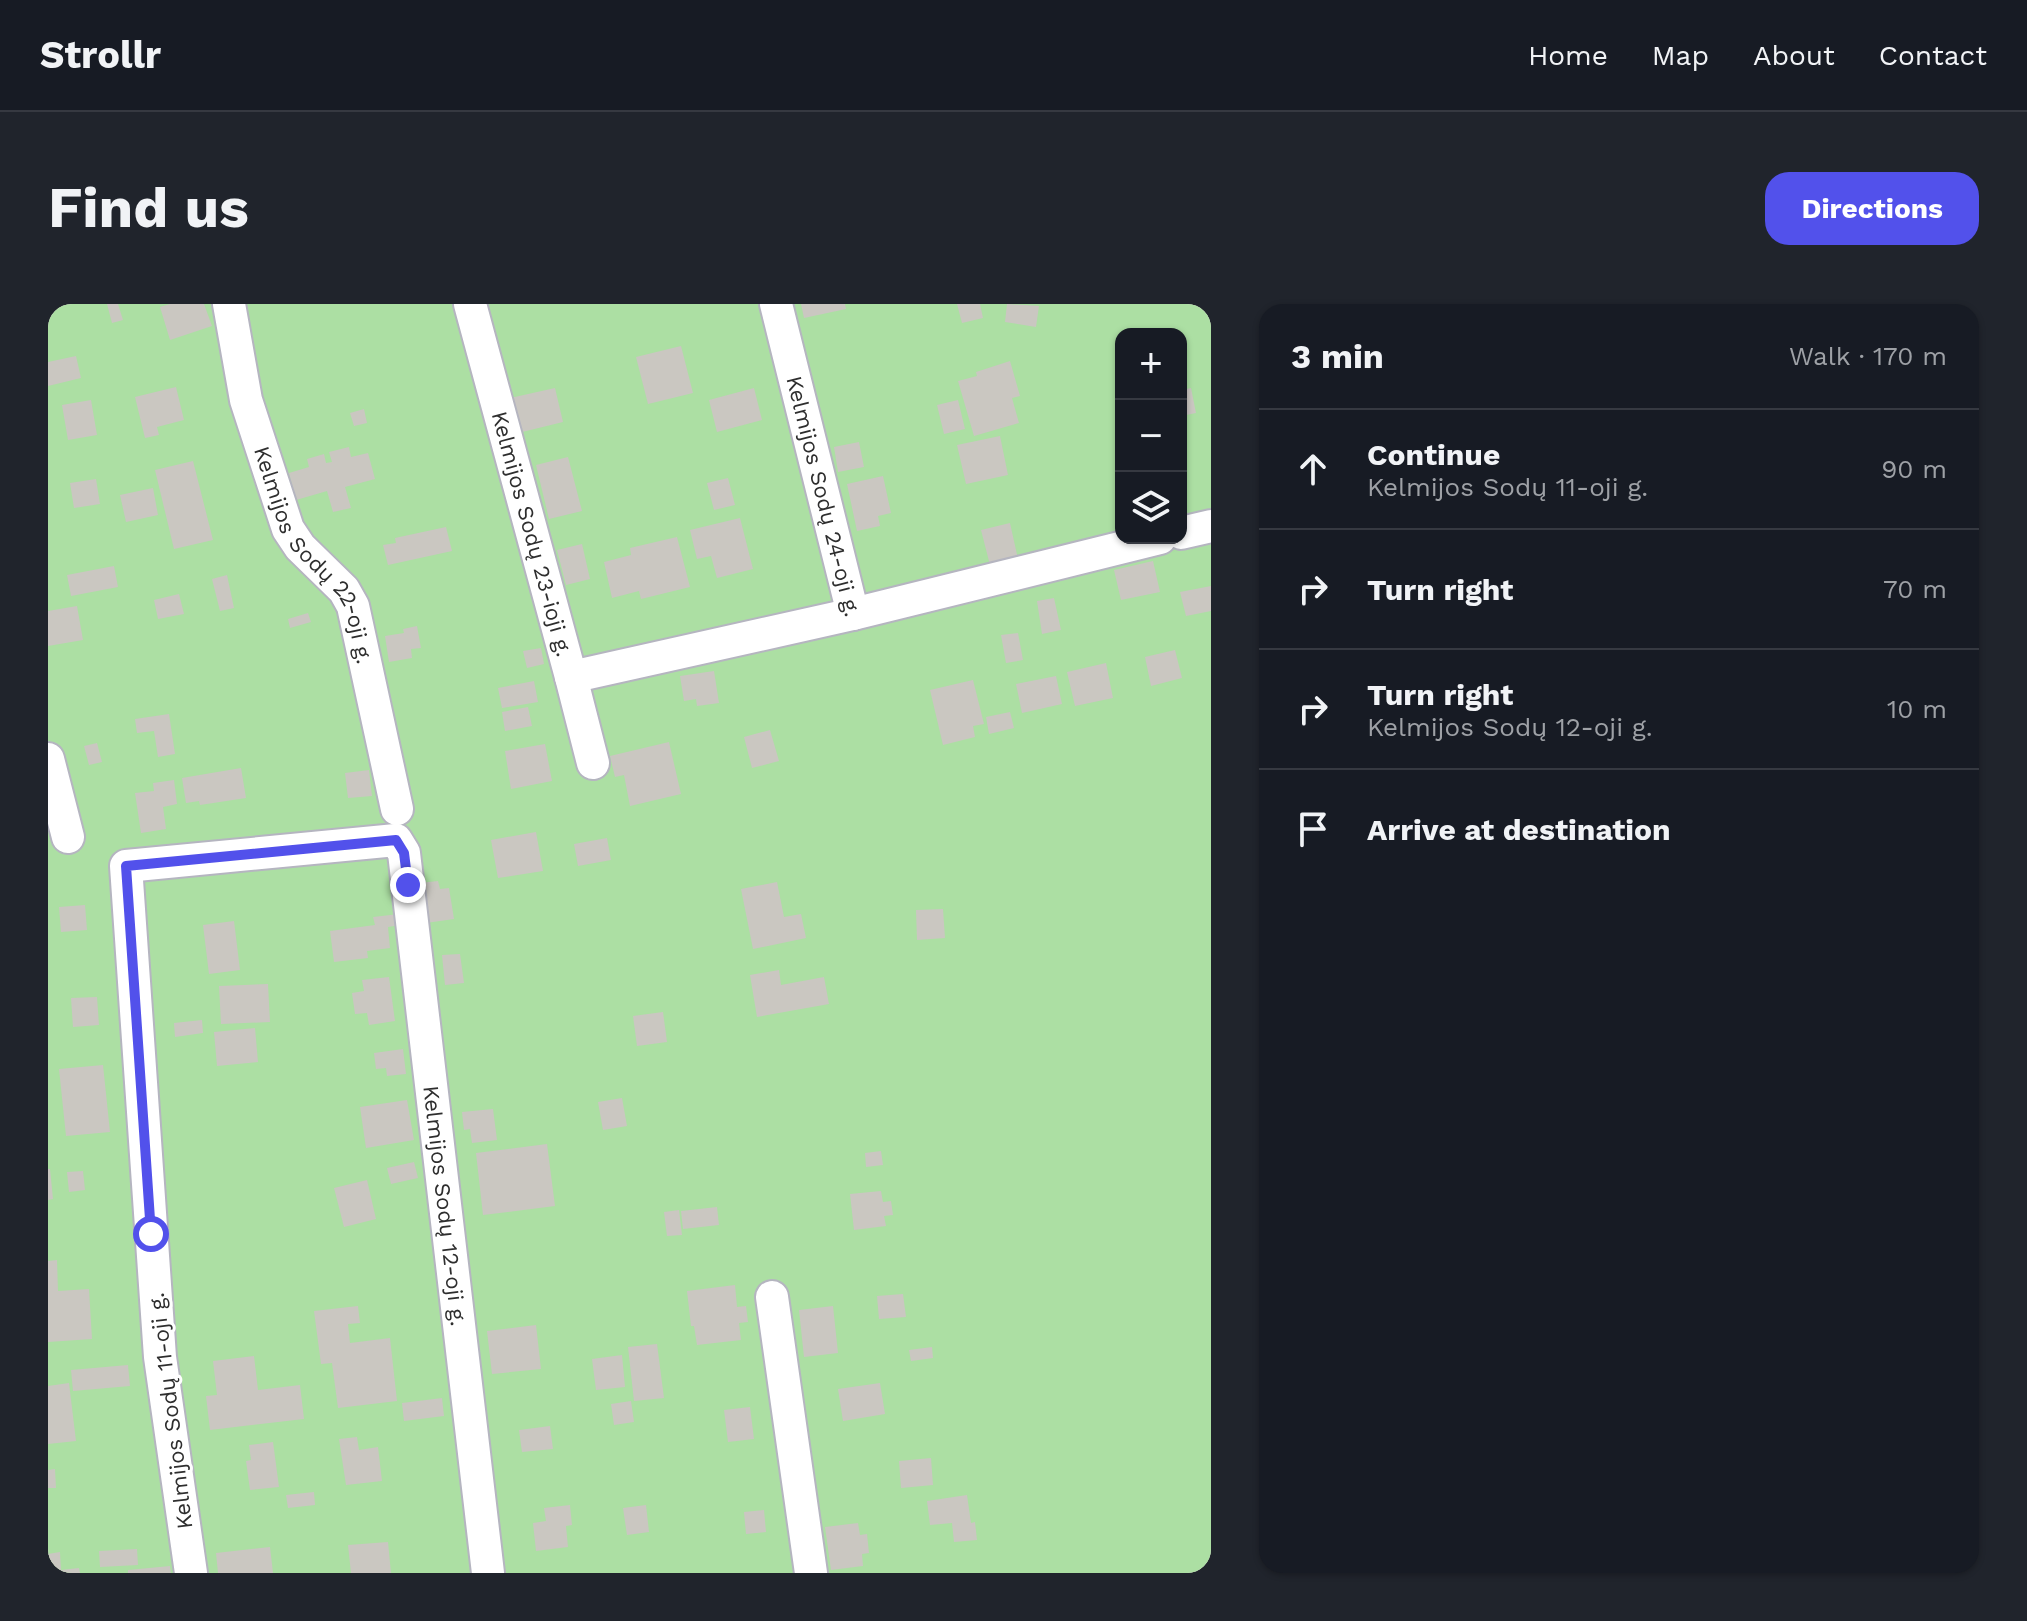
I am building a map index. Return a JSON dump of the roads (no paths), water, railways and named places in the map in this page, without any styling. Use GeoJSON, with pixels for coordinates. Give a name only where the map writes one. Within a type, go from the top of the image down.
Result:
{"type":"FeatureCollection","features":[{"type":"Feature","properties":{"kind":"street","name":"Kelmijos Sodų 22-oji g."},"geometry":{"type":"LineString","coordinates":[[229,304],[246,400],[288,529],[300,547],[344,590],[353,606],[397,809]]}},
{"type":"Feature","properties":{"kind":"street","name":"Kelmijos Sodų 23-ioji g."},"geometry":{"type":"LineString","coordinates":[[470,304],[593,763]]}},
{"type":"Feature","properties":{"kind":"street","name":"Kelmijos Sodų 24-oji g."},"geometry":{"type":"LineString","coordinates":[[776,304],[853,614],[1136,544]]}},
{"type":"Feature","properties":{"kind":"street"},"geometry":{"type":"LineString","coordinates":[[1187,532],[1211,526]]}},
{"type":"Feature","properties":{"kind":"street"},"geometry":{"type":"LineString","coordinates":[[571,677],[853,614]]}},
{"type":"Feature","properties":{"kind":"street"},"geometry":{"type":"LineString","coordinates":[[48,759],[68,837]]}},
{"type":"Feature","properties":{"kind":"street","name":"Kelmijos Sodų 12-oji g."},"geometry":{"type":"LineString","coordinates":[[126,866],[396,840],[404,853],[488,1573]]}},
{"type":"Feature","properties":{"kind":"street","name":"Kelmijos Sodų 11-oji g."},"geometry":{"type":"LineString","coordinates":[[126,866],[160,1357],[191,1573]]}},
{"type":"Feature","properties":{"kind":"street"},"geometry":{"type":"LineString","coordinates":[[772,1297],[811,1573]]}}]}
